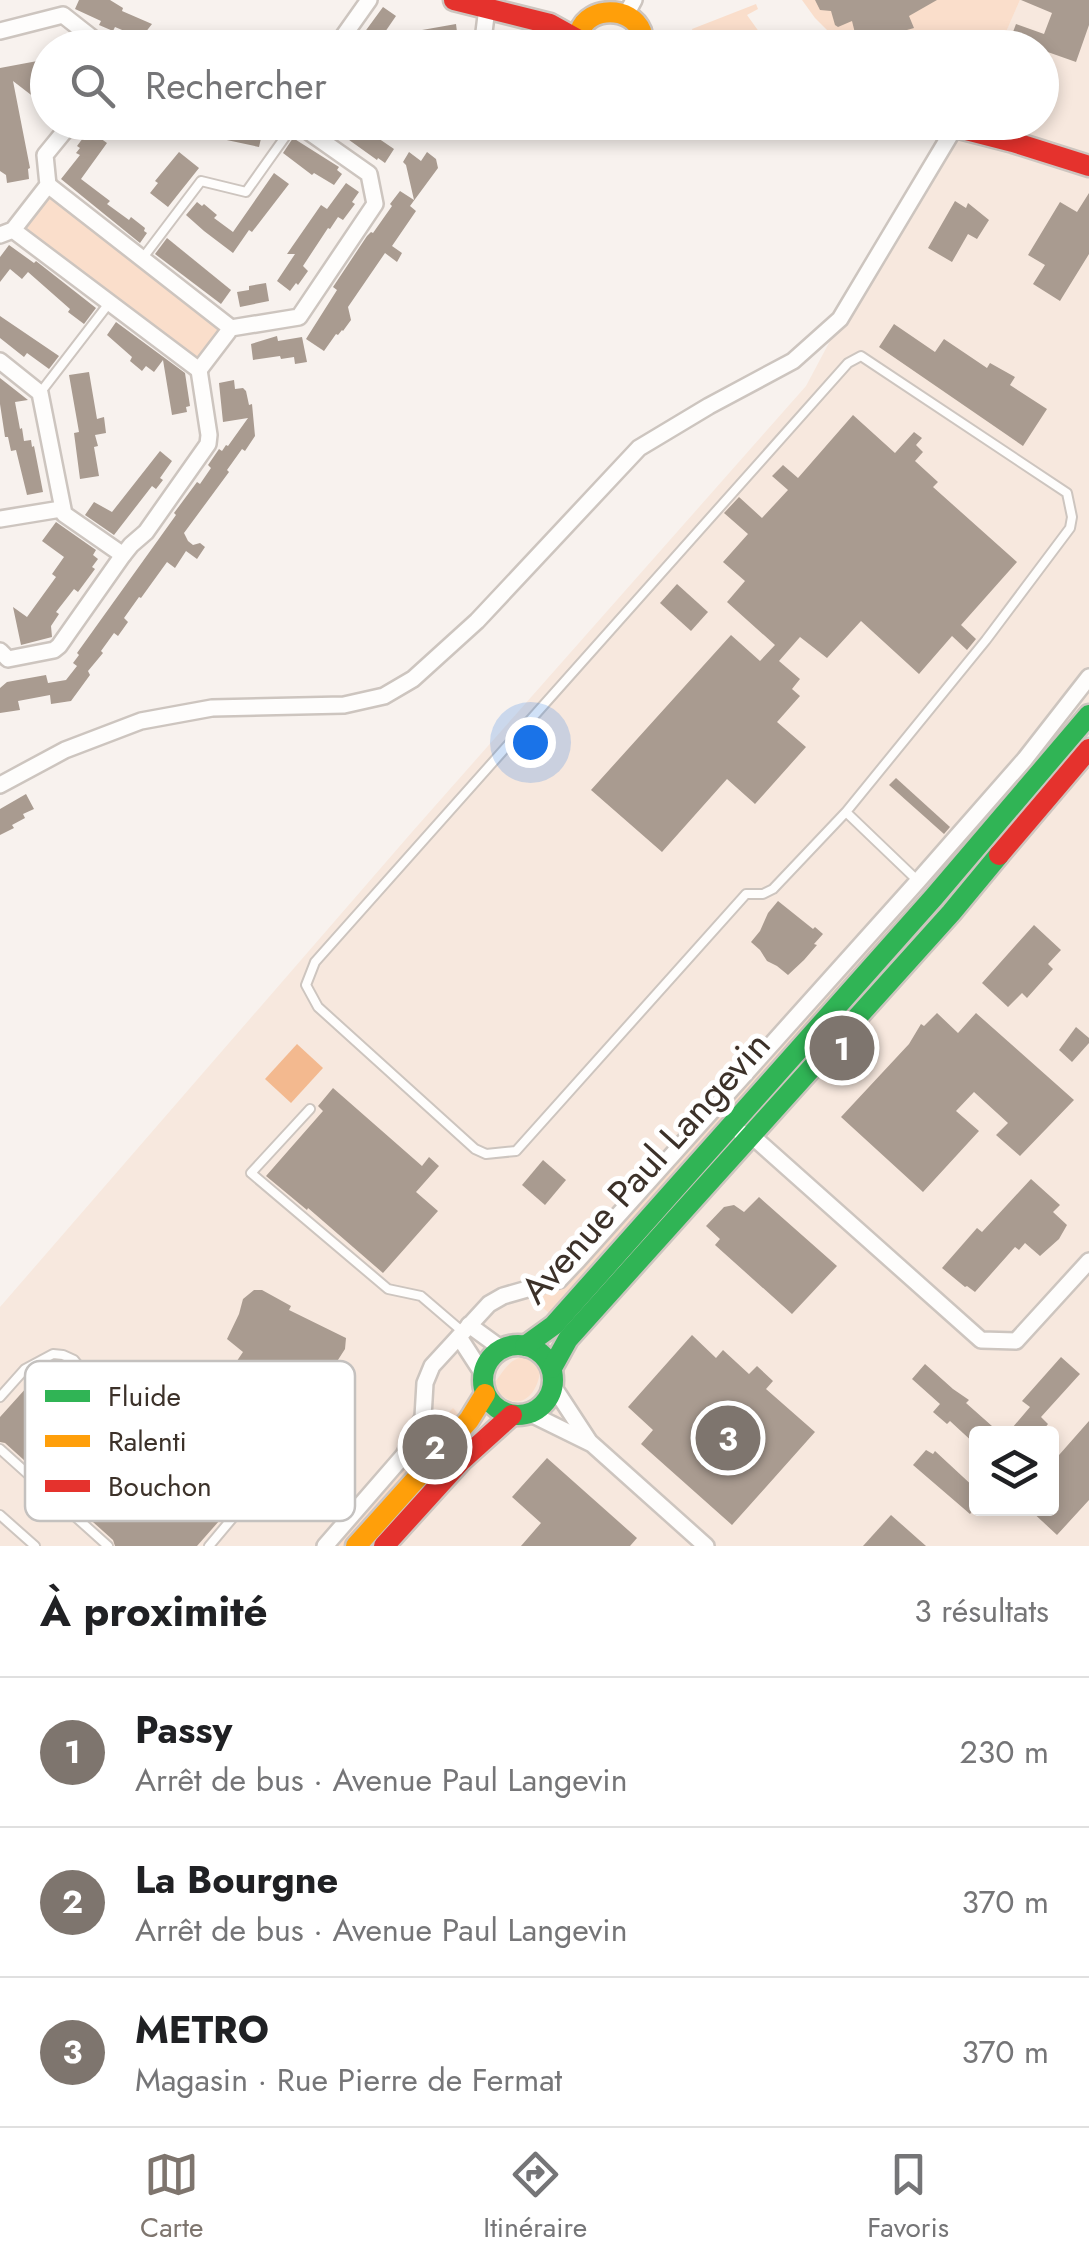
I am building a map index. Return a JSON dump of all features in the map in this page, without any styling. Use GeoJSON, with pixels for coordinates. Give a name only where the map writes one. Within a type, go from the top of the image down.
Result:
{"type":"FeatureCollection","features":[{"type":"Feature","properties":{"kind":"main road"},"geometry":{"type":"LineString","coordinates":[[454,0],[565,30]]}},
{"type":"Feature","properties":{"kind":"main road"},"geometry":{"type":"LineString","coordinates":[[584,30],[598,8],[625,4],[643,30]]}},
{"type":"Feature","properties":{"kind":"main road"},"geometry":{"type":"LineString","coordinates":[[1006,140],[1089,166]]}},
{"type":"Feature","properties":{"kind":"main road","name":"Avenue Paul Langevin"},"geometry":{"type":"LineString","coordinates":[[525,1346],[554,1325],[934,897],[1089,716]]}},
{"type":"Feature","properties":{"kind":"main road","name":"Avenue Paul Langevin"},"geometry":{"type":"LineString","coordinates":[[552,1377],[568,1339],[951,913],[1089,748]]}},
{"type":"Feature","properties":{"kind":"main road"},"geometry":{"type":"LineString","coordinates":[[356,1546],[469,1420],[493,1356],[502,1349],[525,1346],[546,1358],[552,1377],[546,1403],[522,1414],[471,1450],[384,1546]]}},
{"type":"Feature","properties":{"kind":"main road"},"geometry":{"type":"LineString","coordinates":[[484,1384],[492,1404],[501,1412],[522,1414]]}},
{"type":"Feature","properties":{"kind":"street"},"geometry":{"type":"LineString","coordinates":[[50,0],[52,19]]}},
{"type":"Feature","properties":{"kind":"street"},"geometry":{"type":"LineString","coordinates":[[348,30],[369,0]]}},
{"type":"Feature","properties":{"kind":"street"},"geometry":{"type":"LineString","coordinates":[[484,30],[487,8]]}},
{"type":"Feature","properties":{"kind":"street"},"geometry":{"type":"LineString","coordinates":[[0,31],[63,16],[81,30]]}},
{"type":"Feature","properties":{"kind":"street"},"geometry":{"type":"LineString","coordinates":[[57,140],[45,155],[48,185],[231,328]]}},
{"type":"Feature","properties":{"kind":"street"},"geometry":{"type":"LineString","coordinates":[[199,370],[231,328],[299,318],[374,204],[369,174],[323,140]]}},
{"type":"Feature","properties":{"kind":"street"},"geometry":{"type":"LineString","coordinates":[[0,785],[65,750],[141,720],[212,708],[344,706],[384,696],[412,679],[477,621],[639,448],[794,361],[840,319],[937,140]]}},
{"type":"Feature","properties":{"kind":"street"},"geometry":{"type":"LineString","coordinates":[[0,651],[8,658],[60,646],[123,554],[146,532],[208,444],[210,435],[199,370],[110,302],[6,232],[48,185]]}},
{"type":"Feature","properties":{"kind":"street"},"geometry":{"type":"LineString","coordinates":[[0,361],[40,393],[64,514],[123,554]]}},
{"type":"Feature","properties":{"kind":"street"},"geometry":{"type":"LineString","coordinates":[[0,519],[61,509]]}},
{"type":"Feature","properties":{"kind":"street"},"geometry":{"type":"LineString","coordinates":[[355,1511],[404,1455],[423,1417],[425,1382],[432,1366],[489,1304],[502,1296],[558,1280],[578,1260],[1025,759],[1089,676]]}},
{"type":"Feature","properties":{"kind":"street"},"geometry":{"type":"LineString","coordinates":[[918,881],[951,913]]}},
{"type":"Feature","properties":{"kind":"street"},"geometry":{"type":"LineString","coordinates":[[727,1130],[752,1136],[981,1340],[1016,1342],[1089,1262]]}},
{"type":"Feature","properties":{"kind":"street"},"geometry":{"type":"LineString","coordinates":[[464,1331],[502,1349]]}},
{"type":"Feature","properties":{"kind":"street"},"geometry":{"type":"LineString","coordinates":[[464,1331],[484,1384]]}},
{"type":"Feature","properties":{"kind":"street"},"geometry":{"type":"LineString","coordinates":[[552,1377],[592,1444],[706,1546]]}},
{"type":"Feature","properties":{"kind":"street"},"geometry":{"type":"LineString","coordinates":[[522,1414],[592,1444]]}},
{"type":"Feature","properties":{"kind":"street"},"geometry":{"type":"LineString","coordinates":[[324,1546],[346,1521]]}},
{"type":"Feature","properties":{"kind":"lane"},"geometry":{"type":"LineString","coordinates":[[142,259],[201,181],[246,192],[289,140]]}},
{"type":"Feature","properties":{"kind":"lane"},"geometry":{"type":"LineString","coordinates":[[40,393],[110,302]]}},
{"type":"Feature","properties":{"kind":"lane"},"geometry":{"type":"LineString","coordinates":[[861,356],[1067,494],[1072,517],[1070,528],[986,640],[846,812],[773,888],[762,894],[746,894],[516,1151],[486,1154],[474,1149],[318,1007],[306,985],[315,962],[848,363],[861,356]]}},
{"type":"Feature","properties":{"kind":"lane"},"geometry":{"type":"LineString","coordinates":[[846,812],[918,881]]}},
{"type":"Feature","properties":{"kind":"lane"},"geometry":{"type":"LineString","coordinates":[[310,1109],[251,1172],[388,1288],[421,1296],[464,1331]]}},
{"type":"Feature","properties":{"kind":"lane"},"geometry":{"type":"LineString","coordinates":[[40,1361],[53,1354],[75,1361]]}},
{"type":"Feature","properties":{"kind":"lane"},"geometry":{"type":"LineString","coordinates":[[0,1397],[25,1369]]}},
{"type":"Feature","properties":{"kind":"lane"},"geometry":{"type":"LineString","coordinates":[[0,1448],[25,1471]]}},
{"type":"Feature","properties":{"kind":"lane"},"geometry":{"type":"LineString","coordinates":[[0,1515],[36,1546]]}},
{"type":"Feature","properties":{"kind":"lane"},"geometry":{"type":"LineString","coordinates":[[80,1521],[108,1546]]}},
{"type":"Feature","properties":{"kind":"lane"},"geometry":{"type":"LineString","coordinates":[[208,1546],[229,1521]]}},
{"type":"Feature","properties":{"kind":"shaded area"},"geometry":{"type":"Polygon","coordinates":[[[802,0],[1020,0],[1007,30],[827,30],[802,0]]]}},
{"type":"Feature","properties":{"kind":"shaded area"},"geometry":{"type":"Polygon","coordinates":[[[1020,0],[1089,0],[1089,1546],[0,1546],[0,1307],[806,386],[936,142],[1059,140],[1059,30],[1007,30],[1020,0]]]}},
{"type":"Feature","properties":{"kind":"shaded area"},"geometry":{"type":"Polygon","coordinates":[[[756,4],[758,9],[747,15],[758,30],[692,29],[756,4]]]}},
{"type":"Feature","properties":{"kind":"shaded area"},"geometry":{"type":"Polygon","coordinates":[[[48,185],[231,328],[199,370],[13,230],[48,185]]]}},
{"type":"Feature","properties":{"kind":"shaded area"},"geometry":{"type":"Polygon","coordinates":[[[905,903],[914,906],[551,1315],[540,1305],[538,1293],[905,903]]]}},
{"type":"Feature","properties":{"kind":"shaded area"},"geometry":{"type":"Polygon","coordinates":[[[297,1044],[323,1068],[291,1103],[265,1079],[297,1044]]]}},
{"type":"Feature","properties":{"kind":"shaded area"},"geometry":{"type":"Polygon","coordinates":[[[523,1357],[540,1372],[538,1381],[525,1399],[513,1401],[498,1392],[495,1382],[510,1363],[523,1357]]]}},
{"type":"Feature","properties":{"kind":"shaded area"},"geometry":{"type":"Polygon","coordinates":[[[453,1408],[461,1417],[348,1546],[332,1546],[417,1451],[453,1408]]]}},
{"type":"Feature","properties":{"kind":"building"},"geometry":{"type":"Polygon","coordinates":[[[79,0],[110,0],[122,11],[152,24],[147,30],[111,30],[75,9],[79,0]]]}},
{"type":"Feature","properties":{"kind":"building"},"geometry":{"type":"Polygon","coordinates":[[[815,0],[937,0],[909,16],[914,28],[907,30],[854,30],[852,21],[838,27],[831,11],[820,10],[815,0]]]}},
{"type":"Feature","properties":{"kind":"building"},"geometry":{"type":"Polygon","coordinates":[[[1021,0],[1089,0],[1089,25],[1076,62],[1059,56],[1059,30],[1046,30],[1052,13],[1021,0]]]}},
{"type":"Feature","properties":{"kind":"building"},"geometry":{"type":"Polygon","coordinates":[[[383,7],[396,16],[386,30],[366,30],[383,7]]]}},
{"type":"Feature","properties":{"kind":"building"},"geometry":{"type":"Polygon","coordinates":[[[456,24],[457,30],[422,30],[456,24]]]}},
{"type":"Feature","properties":{"kind":"building"},"geometry":{"type":"Polygon","coordinates":[[[30,62],[30,94],[13,81],[29,179],[7,183],[6,175],[0,171],[0,68],[30,62]]]}},
{"type":"Feature","properties":{"kind":"building"},"geometry":{"type":"Polygon","coordinates":[[[82,140],[107,143],[81,179],[110,201],[107,204],[145,228],[147,233],[140,243],[61,179],[80,155],[76,153],[80,148],[77,146],[82,140]]]}},
{"type":"Feature","properties":{"kind":"building"},"geometry":{"type":"Polygon","coordinates":[[[227,140],[261,140],[259,147],[227,140]]]}},
{"type":"Feature","properties":{"kind":"building"},"geometry":{"type":"Polygon","coordinates":[[[292,140],[296,140],[339,167],[337,170],[342,174],[334,185],[312,175],[283,153],[292,140]]]}},
{"type":"Feature","properties":{"kind":"building"},"geometry":{"type":"Polygon","coordinates":[[[349,140],[381,140],[394,149],[385,163],[349,140]]]}},
{"type":"Feature","properties":{"kind":"building"},"geometry":{"type":"Polygon","coordinates":[[[179,152],[199,168],[168,207],[150,193],[179,152]]]}},
{"type":"Feature","properties":{"kind":"building"},"geometry":{"type":"Polygon","coordinates":[[[409,152],[421,161],[427,152],[436,159],[438,168],[410,206],[416,211],[392,246],[402,253],[397,262],[385,253],[348,307],[351,320],[324,351],[306,339],[337,290],[333,287],[400,191],[414,200],[403,162],[409,152]]]}},
{"type":"Feature","properties":{"kind":"building"},"geometry":{"type":"Polygon","coordinates":[[[274,173],[289,184],[233,253],[186,215],[197,202],[204,204],[217,215],[214,218],[233,232],[274,173]]]}},
{"type":"Feature","properties":{"kind":"building"},"geometry":{"type":"Polygon","coordinates":[[[346,183],[359,192],[352,202],[355,204],[343,220],[338,217],[328,228],[303,266],[308,271],[290,291],[277,281],[295,254],[287,254],[321,205],[327,209],[346,183]]]}},
{"type":"Feature","properties":{"kind":"building"},"geometry":{"type":"Polygon","coordinates":[[[1089,193],[1089,254],[1060,301],[1033,284],[1045,265],[1028,255],[1060,202],[1077,212],[1089,193]]]}},
{"type":"Feature","properties":{"kind":"building"},"geometry":{"type":"Polygon","coordinates":[[[955,201],[966,208],[968,203],[989,220],[977,239],[968,234],[952,262],[928,248],[955,201]]]}},
{"type":"Feature","properties":{"kind":"building"},"geometry":{"type":"Polygon","coordinates":[[[167,238],[231,290],[221,304],[155,254],[167,238]]]}},
{"type":"Feature","properties":{"kind":"building"},"geometry":{"type":"Polygon","coordinates":[[[9,245],[96,308],[84,324],[28,272],[22,279],[10,269],[0,282],[0,257],[9,245]]]}},
{"type":"Feature","properties":{"kind":"building"},"geometry":{"type":"Polygon","coordinates":[[[266,283],[269,301],[240,307],[237,292],[266,283]]]}},
{"type":"Feature","properties":{"kind":"building"},"geometry":{"type":"Polygon","coordinates":[[[0,316],[59,356],[49,369],[27,353],[24,357],[0,338],[0,316]]]}},
{"type":"Feature","properties":{"kind":"building"},"geometry":{"type":"Polygon","coordinates":[[[116,322],[185,373],[190,406],[186,407],[187,412],[172,415],[163,360],[154,372],[146,366],[142,371],[107,335],[116,322]]]}},
{"type":"Feature","properties":{"kind":"building"},"geometry":{"type":"Polygon","coordinates":[[[894,324],[935,352],[944,339],[987,368],[990,363],[1015,377],[1010,385],[1047,409],[1023,446],[879,347],[894,324]]]}},
{"type":"Feature","properties":{"kind":"building"},"geometry":{"type":"Polygon","coordinates":[[[277,336],[278,341],[302,337],[307,362],[295,364],[294,357],[280,356],[253,360],[251,344],[277,336]]]}},
{"type":"Feature","properties":{"kind":"building"},"geometry":{"type":"Polygon","coordinates":[[[89,372],[97,419],[104,417],[106,433],[95,435],[99,476],[80,479],[74,433],[79,432],[69,375],[89,372]]]}},
{"type":"Feature","properties":{"kind":"building"},"geometry":{"type":"Polygon","coordinates":[[[0,378],[28,400],[15,402],[24,441],[31,440],[34,446],[43,492],[27,495],[16,450],[11,451],[5,437],[0,378]]]}},
{"type":"Feature","properties":{"kind":"building"},"geometry":{"type":"Polygon","coordinates":[[[234,380],[235,389],[243,388],[249,405],[252,404],[255,436],[184,533],[193,545],[200,543],[205,547],[197,559],[186,551],[175,568],[167,562],[124,618],[128,622],[118,636],[114,633],[101,651],[71,701],[51,704],[50,695],[18,701],[20,710],[0,713],[0,688],[7,682],[46,675],[48,683],[66,680],[77,666],[73,663],[77,653],[174,513],[197,482],[200,484],[219,449],[228,446],[248,418],[223,422],[219,383],[234,380]]]}},
{"type":"Feature","properties":{"kind":"building"},"geometry":{"type":"Polygon","coordinates":[[[853,415],[895,453],[914,432],[922,438],[916,445],[923,452],[915,461],[938,482],[933,487],[1017,562],[961,625],[976,639],[967,650],[952,636],[919,674],[861,621],[827,658],[800,637],[779,661],[800,679],[792,689],[800,696],[777,722],[806,747],[755,804],[727,779],[662,852],[591,790],[731,635],[760,661],[775,645],[727,602],[745,581],[723,562],[748,534],[724,513],[739,497],[762,518],[788,490],[772,476],[783,465],[798,478],[853,415]]]}},
{"type":"Feature","properties":{"kind":"building"},"geometry":{"type":"Polygon","coordinates":[[[160,451],[172,461],[160,478],[163,480],[156,489],[152,486],[114,535],[85,515],[94,502],[112,512],[160,451]]]}},
{"type":"Feature","properties":{"kind":"building"},"geometry":{"type":"Polygon","coordinates":[[[56,522],[96,550],[93,555],[98,559],[78,592],[74,589],[56,612],[59,614],[51,626],[52,637],[21,645],[13,607],[27,617],[56,577],[52,574],[64,557],[42,541],[56,522]]]}},
{"type":"Feature","properties":{"kind":"building"},"geometry":{"type":"Polygon","coordinates":[[[677,584],[708,612],[691,631],[660,603],[677,584]]]}},
{"type":"Feature","properties":{"kind":"building"},"geometry":{"type":"Polygon","coordinates":[[[896,778],[950,827],[944,834],[889,785],[896,778]]]}},
{"type":"Feature","properties":{"kind":"building"},"geometry":{"type":"Polygon","coordinates":[[[26,794],[34,809],[0,835],[0,809],[26,794]]]}},
{"type":"Feature","properties":{"kind":"building"},"geometry":{"type":"Polygon","coordinates":[[[778,901],[823,934],[788,975],[767,961],[751,942],[778,901]]]}},
{"type":"Feature","properties":{"kind":"building"},"geometry":{"type":"Polygon","coordinates":[[[1034,925],[1061,950],[1048,964],[1053,969],[1027,998],[1022,993],[1008,1007],[982,983],[1034,925]]]}},
{"type":"Feature","properties":{"kind":"building"},"geometry":{"type":"Polygon","coordinates":[[[937,1013],[958,1033],[976,1013],[1074,1100],[1020,1156],[996,1135],[1008,1123],[974,1092],[956,1111],[979,1131],[923,1192],[841,1117],[909,1044],[921,1024],[924,1026],[937,1013]]]}},
{"type":"Feature","properties":{"kind":"building"},"geometry":{"type":"Polygon","coordinates":[[[1076,1027],[1089,1038],[1089,1043],[1072,1062],[1059,1050],[1076,1027]]]}},
{"type":"Feature","properties":{"kind":"building"},"geometry":{"type":"Polygon","coordinates":[[[333,1088],[422,1166],[429,1157],[439,1166],[416,1192],[438,1211],[383,1273],[266,1176],[323,1111],[318,1106],[333,1088]]]}},
{"type":"Feature","properties":{"kind":"building"},"geometry":{"type":"Polygon","coordinates":[[[543,1160],[566,1180],[545,1205],[522,1185],[543,1160]]]}},
{"type":"Feature","properties":{"kind":"building"},"geometry":{"type":"Polygon","coordinates":[[[1031,1179],[1060,1205],[1053,1212],[1067,1225],[1059,1239],[1040,1256],[1025,1243],[1019,1250],[1015,1247],[975,1292],[965,1287],[942,1268],[977,1228],[982,1232],[1031,1179]]]}},
{"type":"Feature","properties":{"kind":"building"},"geometry":{"type":"Polygon","coordinates":[[[759,1197],[837,1266],[792,1314],[715,1245],[720,1239],[706,1226],[724,1207],[734,1205],[744,1212],[759,1197]]]}},
{"type":"Feature","properties":{"kind":"building"},"geometry":{"type":"Polygon","coordinates":[[[254,1290],[262,1290],[291,1306],[289,1310],[346,1338],[345,1349],[337,1361],[237,1361],[243,1352],[227,1339],[243,1299],[254,1290]]]}},
{"type":"Feature","properties":{"kind":"building"},"geometry":{"type":"Polygon","coordinates":[[[692,1335],[716,1358],[723,1350],[749,1374],[757,1366],[773,1381],[766,1389],[815,1432],[732,1525],[641,1444],[653,1430],[628,1407],[692,1335]]]}},
{"type":"Feature","properties":{"kind":"building"},"geometry":{"type":"Polygon","coordinates":[[[1061,1357],[1080,1374],[1041,1417],[1046,1426],[1014,1426],[1030,1407],[1022,1401],[1061,1357]]]}},
{"type":"Feature","properties":{"kind":"building"},"geometry":{"type":"Polygon","coordinates":[[[925,1364],[969,1400],[966,1403],[992,1426],[969,1426],[969,1439],[933,1412],[940,1404],[912,1379],[925,1364]]]}},
{"type":"Feature","properties":{"kind":"building"},"geometry":{"type":"Polygon","coordinates":[[[25,1389],[25,1461],[0,1442],[0,1417],[25,1389]]]}},
{"type":"Feature","properties":{"kind":"building"},"geometry":{"type":"Polygon","coordinates":[[[1089,1421],[1089,1500],[1057,1535],[1037,1516],[1059,1516],[1059,1455],[1089,1421]]]}},
{"type":"Feature","properties":{"kind":"building"},"geometry":{"type":"Polygon","coordinates":[[[926,1450],[933,1454],[935,1451],[969,1483],[969,1513],[913,1465],[926,1450]]]}},
{"type":"Feature","properties":{"kind":"building"},"geometry":{"type":"Polygon","coordinates":[[[547,1458],[637,1538],[630,1546],[521,1546],[541,1523],[512,1497],[547,1458]]]}},
{"type":"Feature","properties":{"kind":"building"},"geometry":{"type":"Polygon","coordinates":[[[891,1515],[926,1546],[863,1546],[891,1515]]]}},
{"type":"Feature","properties":{"kind":"building"},"geometry":{"type":"Polygon","coordinates":[[[92,1521],[219,1521],[197,1546],[115,1546],[92,1521]]]}},
{"type":"Feature","properties":{"kind":"traffic: fast"},"geometry":{"type":"LineString","coordinates":[[525,1346],[554,1325],[934,897],[1089,715]]}},
{"type":"Feature","properties":{"kind":"traffic: fast"},"geometry":{"type":"LineString","coordinates":[[552,1368],[568,1339],[999,855]]}},
{"type":"Feature","properties":{"kind":"traffic: fast"},"geometry":{"type":"LineString","coordinates":[[518,1345],[543,1355],[553,1380],[543,1405],[518,1415],[493,1405],[483,1380],[493,1355],[518,1345]]}},
{"type":"Feature","properties":{"kind":"traffic: slow"},"geometry":{"type":"LineString","coordinates":[[581,30],[592,17],[610,12],[629,17],[640,30]]}},
{"type":"Feature","properties":{"kind":"traffic: slow"},"geometry":{"type":"LineString","coordinates":[[356,1546],[469,1420],[485,1394]]}},
{"type":"Feature","properties":{"kind":"traffic: jam"},"geometry":{"type":"LineString","coordinates":[[454,0],[561,30]]}},
{"type":"Feature","properties":{"kind":"traffic: jam"},"geometry":{"type":"LineString","coordinates":[[1005,140],[1089,166]]}},
{"type":"Feature","properties":{"kind":"traffic: jam"},"geometry":{"type":"LineString","coordinates":[[999,855],[1089,749]]}},
{"type":"Feature","properties":{"kind":"traffic: jam"},"geometry":{"type":"LineString","coordinates":[[384,1546],[461,1461],[512,1415]]}},
{"type":"Feature","properties":{"kind":"place","name":"Passy"},"geometry":{"type":"Point","coordinates":[842,1048]}},
{"type":"Feature","properties":{"kind":"place","name":"METRO"},"geometry":{"type":"Point","coordinates":[728,1438]}},
{"type":"Feature","properties":{"kind":"place","name":"La Bourgne"},"geometry":{"type":"Point","coordinates":[435,1447]}}]}
